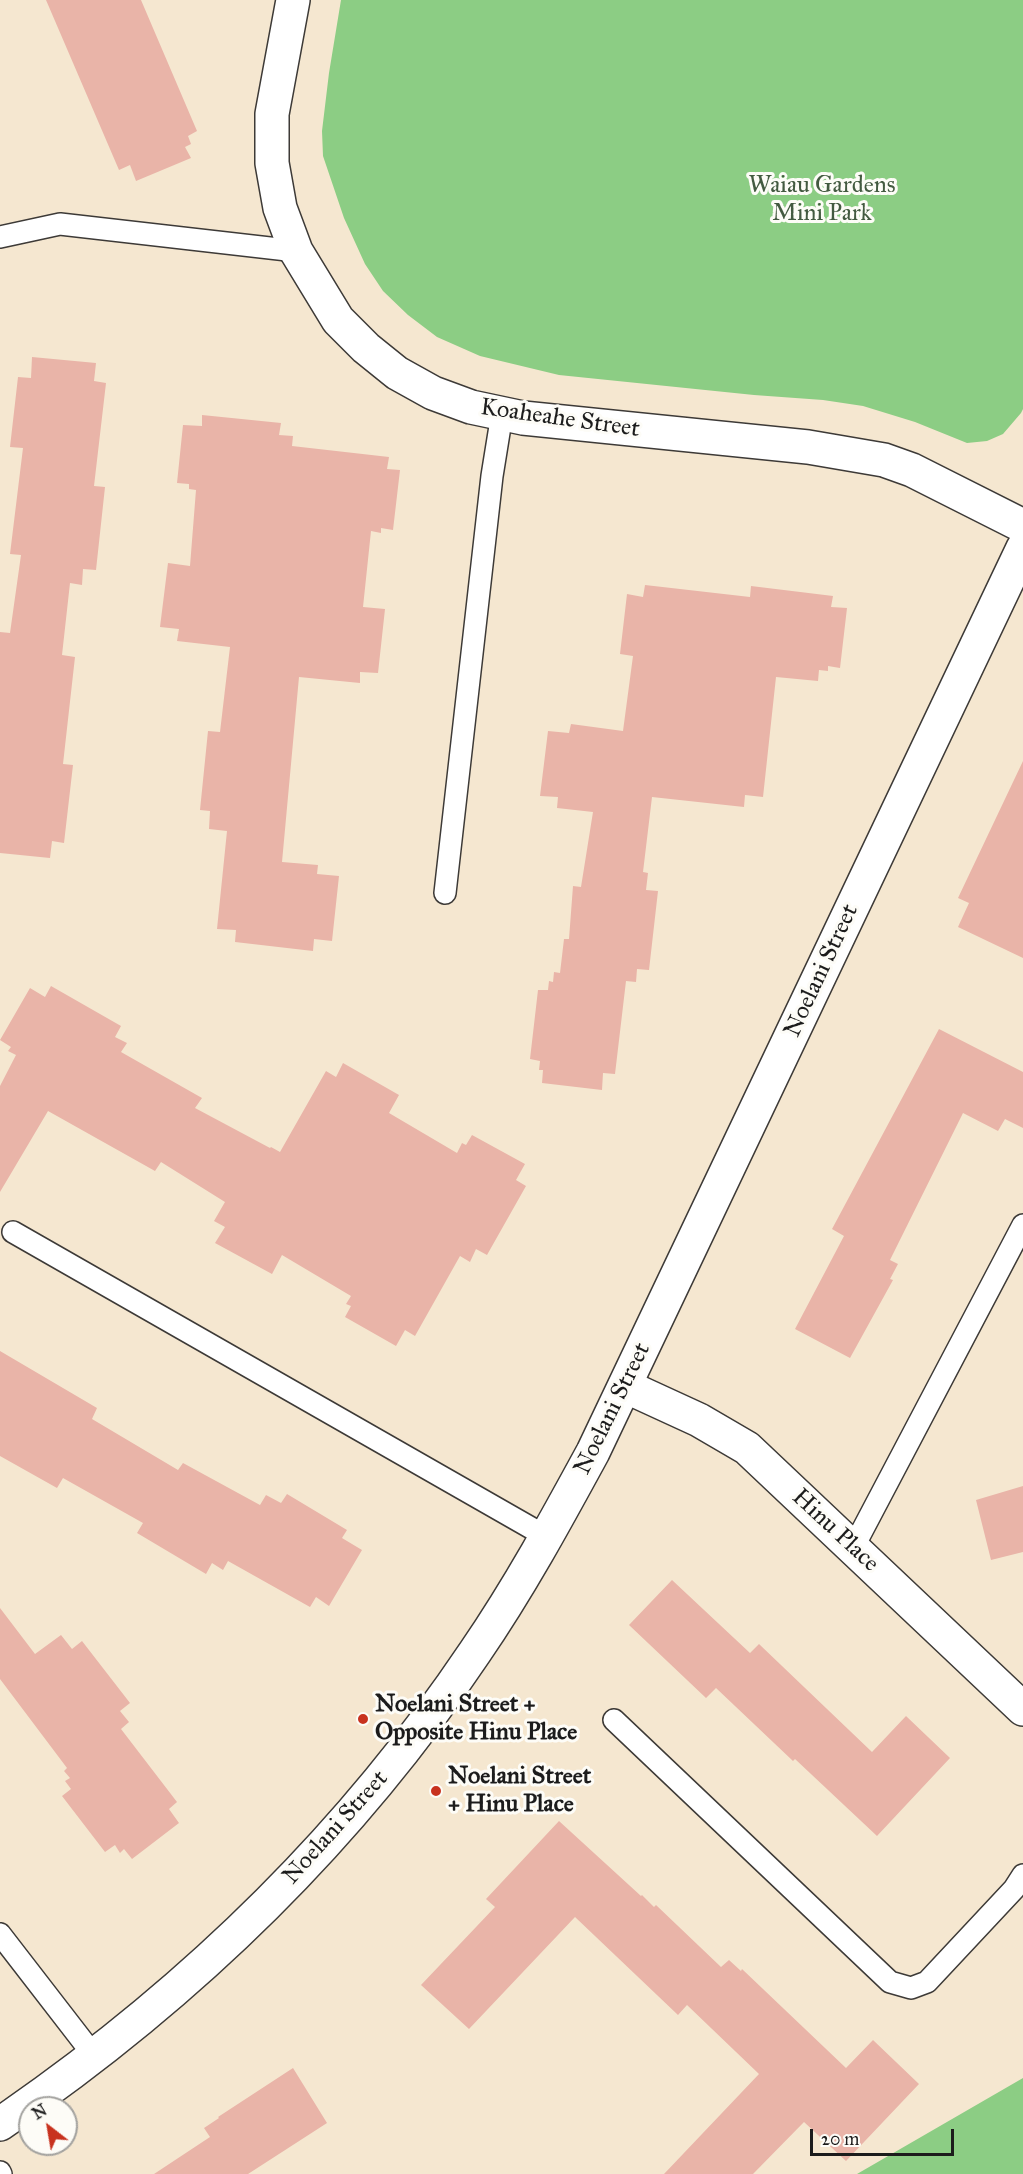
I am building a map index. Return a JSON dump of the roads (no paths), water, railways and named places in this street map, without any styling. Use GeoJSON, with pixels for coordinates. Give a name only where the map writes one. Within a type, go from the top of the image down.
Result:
{"type":"FeatureCollection","features":[{"type":"Feature","properties":{"kind":"street","name":"Koaheahe Street"},"geometry":{"type":"LineString","coordinates":[[293,0],[272,114],[272,163],[280,208],[296,251],[338,320],[366,348],[397,373],[433,393],[471,407],[502,414],[547,422],[808,447],[884,460],[912,470],[1023,526]]}},
{"type":"Feature","properties":{"kind":"street","name":"Noelani Street"},"geometry":{"type":"LineString","coordinates":[[0,2124],[95,2056],[166,1998],[248,1924],[355,1810],[433,1712],[516,1590],[593,1452],[1023,548]]}},
{"type":"Feature","properties":{"kind":"street","name":"Hinu Place"},"geometry":{"type":"LineString","coordinates":[[625,1386],[699,1420],[747,1448],[1023,1709]]}},
{"type":"Feature","properties":{"kind":"lane"},"geometry":{"type":"LineString","coordinates":[[0,237],[60,224],[296,251]]}},
{"type":"Feature","properties":{"kind":"lane"},"geometry":{"type":"LineString","coordinates":[[445,893],[492,476],[502,414]]}},
{"type":"Feature","properties":{"kind":"lane"},"geometry":{"type":"LineString","coordinates":[[853,1548],[1023,1225]]}},
{"type":"Feature","properties":{"kind":"lane"},"geometry":{"type":"LineString","coordinates":[[13,1232],[547,1537]]}},
{"type":"Feature","properties":{"kind":"lane"},"geometry":{"type":"LineString","coordinates":[[614,1720],[890,1982],[911,1988],[927,1982],[1014,1889],[1023,1875]]}},
{"type":"Feature","properties":{"kind":"lane"},"geometry":{"type":"LineString","coordinates":[[0,1934],[95,2056]]}},
{"type":"Feature","properties":{"kind":"place","name":"Noelani Street + Opposite Hinu Place"},"geometry":{"type":"Point","coordinates":[363,1719]}},
{"type":"Feature","properties":{"kind":"place","name":"Noelani Street + Hinu Place"},"geometry":{"type":"Point","coordinates":[436,1791]}},
{"type":"Feature","properties":{"kind":"park label","name":"Waiau Gardens Mini Park"},"geometry":{"type":"Point","coordinates":[822,200]}}]}
